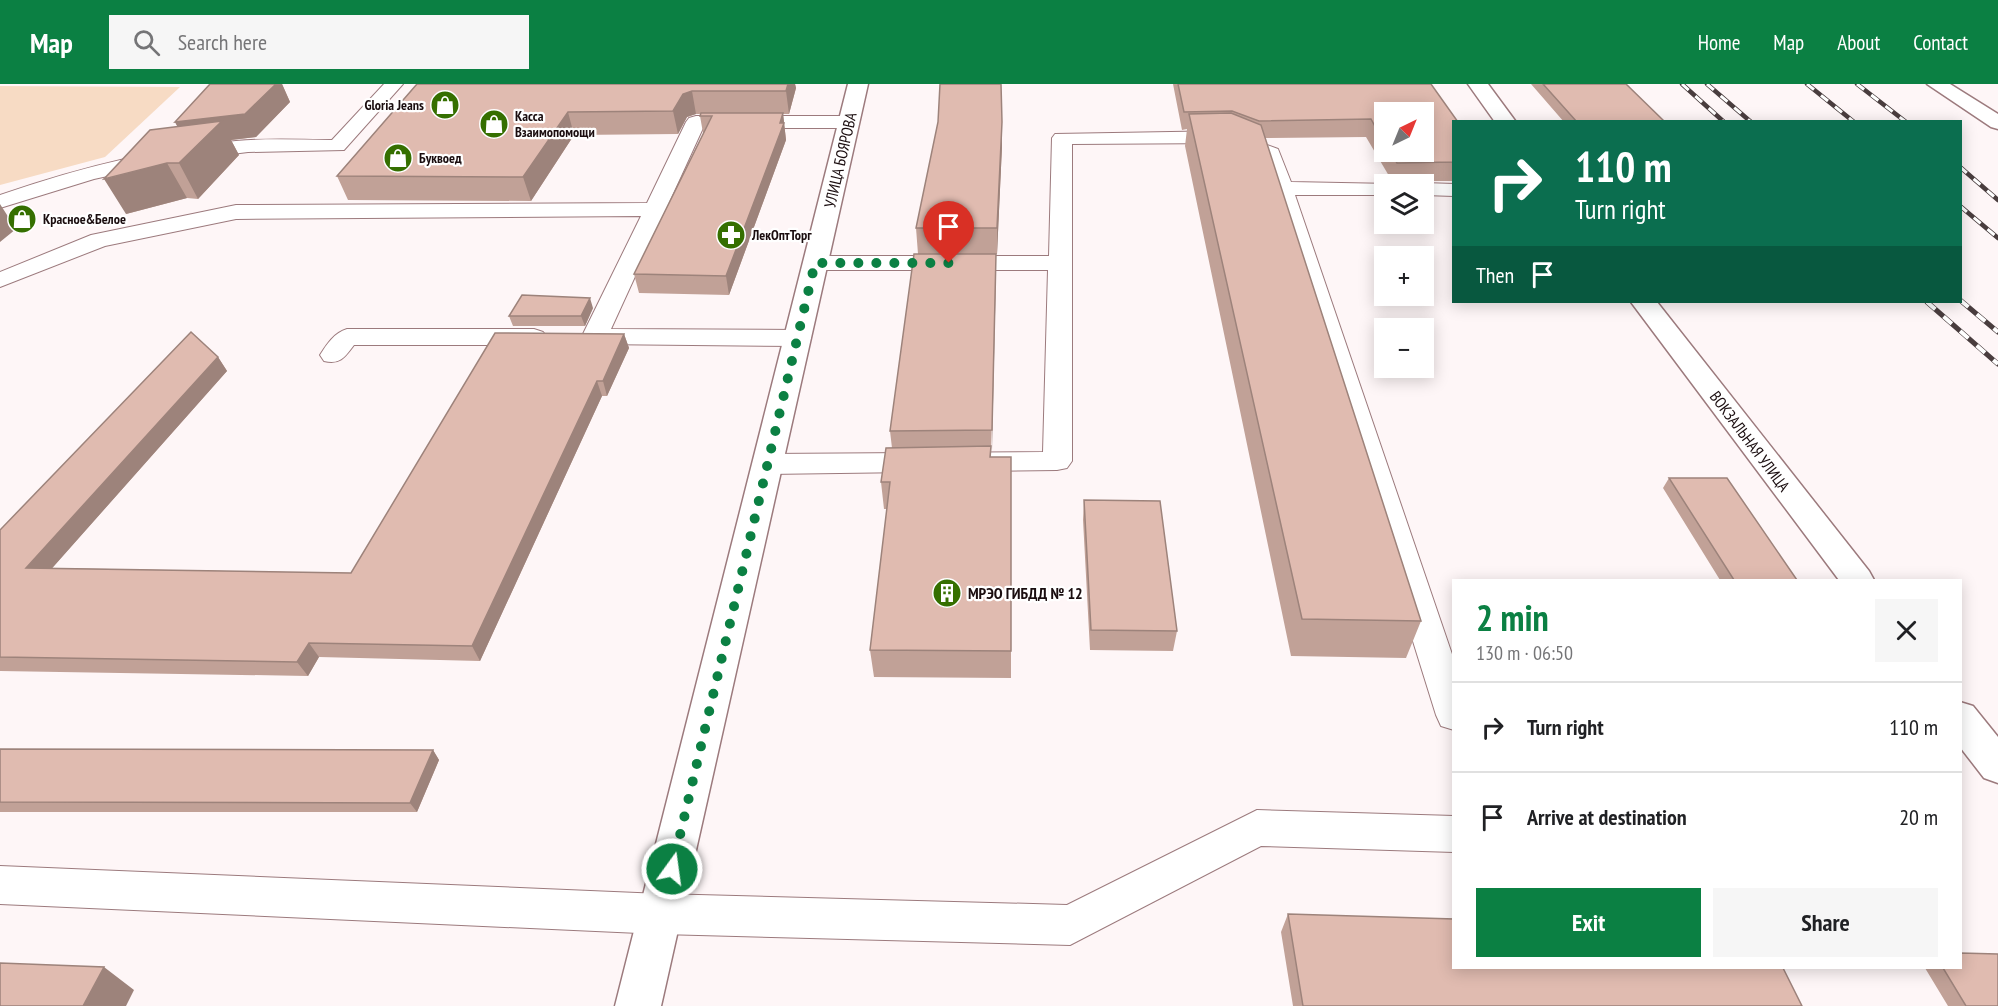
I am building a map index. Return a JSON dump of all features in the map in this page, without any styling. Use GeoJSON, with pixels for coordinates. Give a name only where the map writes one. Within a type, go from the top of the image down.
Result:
{"type":"FeatureCollection","features":[{"type":"Feature","properties":{"kind":"street","name":"УЛИЦА БОЯРОВА"},"geometry":{"type":"LineString","coordinates":[[638,1006],[858,84]]}},
{"type":"Feature","properties":{"kind":"street"},"geometry":{"type":"LineString","coordinates":[[1478,84],[1505,120]]}},
{"type":"Feature","properties":{"kind":"street"},"geometry":{"type":"LineString","coordinates":[[1937,84],[1998,123]]}},
{"type":"Feature","properties":{"kind":"street","name":"ВОКЗАЛЬНАЯ УЛИЦА"},"geometry":{"type":"LineString","coordinates":[[1645,303],[1856,579]]}},
{"type":"Feature","properties":{"kind":"street"},"geometry":{"type":"LineString","coordinates":[[1962,720],[1998,766]]}},
{"type":"Feature","properties":{"kind":"lane"},"geometry":{"type":"LineString","coordinates":[[314,169],[394,84]]}},
{"type":"Feature","properties":{"kind":"lane"},"geometry":{"type":"LineString","coordinates":[[576,336],[656,208],[696,122],[849,122]]}},
{"type":"Feature","properties":{"kind":"lane"},"geometry":{"type":"LineString","coordinates":[[768,464],[1057,461],[1062,138],[1229,137],[1271,153],[1452,709]]}},
{"type":"Feature","properties":{"kind":"lane"},"geometry":{"type":"LineString","coordinates":[[0,202],[60,181],[148,160],[236,147],[336,146]]}},
{"type":"Feature","properties":{"kind":"lane"},"geometry":{"type":"LineString","coordinates":[[1282,188],[1374,189]]}},
{"type":"Feature","properties":{"kind":"lane"},"geometry":{"type":"LineString","coordinates":[[1434,189],[1452,190]]}},
{"type":"Feature","properties":{"kind":"lane"},"geometry":{"type":"LineString","coordinates":[[0,280],[99,240],[276,206],[656,208]]}},
{"type":"Feature","properties":{"kind":"lane"},"geometry":{"type":"LineString","coordinates":[[815,263],[1060,263]]}},
{"type":"Feature","properties":{"kind":"lane"},"geometry":{"type":"LineString","coordinates":[[333,355],[347,337],[798,338]]}},
{"type":"Feature","properties":{"kind":"lane"},"geometry":{"type":"LineString","coordinates":[[0,885],[661,914],[1070,925],[1257,828],[1452,834]]}},
{"type":"Feature","properties":{"kind":"shaded area"},"geometry":{"type":"Polygon","coordinates":[[[0,86],[180,87],[105,157],[0,185],[0,86]]]}},
{"type":"Feature","properties":{"kind":"building"},"geometry":{"type":"Polygon","coordinates":[[[210,84],[276,84],[245,114],[175,122],[210,84]]]}},
{"type":"Feature","properties":{"kind":"building"},"geometry":{"type":"Polygon","coordinates":[[[417,84],[788,84],[786,91],[692,91],[683,94],[673,111],[568,112],[523,177],[337,176],[417,84]]]}},
{"type":"Feature","properties":{"kind":"building"},"geometry":{"type":"Polygon","coordinates":[[[940,84],[1001,84],[1002,122],[997,228],[916,228],[938,122],[940,84]]]}},
{"type":"Feature","properties":{"kind":"building"},"geometry":{"type":"Polygon","coordinates":[[[1178,84],[1431,84],[1457,120],[1452,120],[1452,162],[1396,162],[1434,162],[1434,102],[1374,102],[1374,125],[1371,119],[1259,121],[1232,111],[1184,112],[1178,84]]]}},
{"type":"Feature","properties":{"kind":"building"},"geometry":{"type":"Polygon","coordinates":[[[1543,84],[1626,84],[1663,120],[1575,120],[1543,84]]]}},
{"type":"Feature","properties":{"kind":"building"},"geometry":{"type":"Polygon","coordinates":[[[701,113],[783,113],[780,123],[784,123],[726,276],[634,274],[712,116],[700,116],[701,113]]]}},
{"type":"Feature","properties":{"kind":"building"},"geometry":{"type":"Polygon","coordinates":[[[1231,113],[1261,125],[1421,621],[1302,619],[1189,114],[1231,113]]]}},
{"type":"Feature","properties":{"kind":"building"},"geometry":{"type":"Polygon","coordinates":[[[222,121],[179,163],[167,163],[104,179],[150,130],[222,121]]]}},
{"type":"Feature","properties":{"kind":"building"},"geometry":{"type":"Polygon","coordinates":[[[914,254],[996,254],[992,430],[890,431],[914,254]]]}},
{"type":"Feature","properties":{"kind":"building"},"geometry":{"type":"Polygon","coordinates":[[[522,295],[590,298],[581,316],[509,316],[522,295]]]}},
{"type":"Feature","properties":{"kind":"building"},"geometry":{"type":"Polygon","coordinates":[[[191,332],[218,357],[26,568],[351,573],[495,333],[624,334],[603,381],[597,381],[472,646],[309,643],[297,662],[0,657],[0,530],[191,332]]]}},
{"type":"Feature","properties":{"kind":"building","name":"МРЭО ГИБДД № 12"},"geometry":{"type":"Polygon","coordinates":[[[991,446],[990,457],[1011,457],[1011,651],[870,650],[890,482],[881,482],[886,448],[991,446]]]}},
{"type":"Feature","properties":{"kind":"building"},"geometry":{"type":"Polygon","coordinates":[[[1669,478],[1727,478],[1796,579],[1733,579],[1669,478]]]}},
{"type":"Feature","properties":{"kind":"building"},"geometry":{"type":"Polygon","coordinates":[[[1084,500],[1160,501],[1177,631],[1091,630],[1084,500]]]}},
{"type":"Feature","properties":{"kind":"building"},"geometry":{"type":"Polygon","coordinates":[[[0,749],[433,750],[410,803],[0,802],[0,749]]]}},
{"type":"Feature","properties":{"kind":"building"},"geometry":{"type":"Polygon","coordinates":[[[1288,914],[1452,919],[1452,969],[1784,969],[1802,1006],[1303,1006],[1288,914]]]}},
{"type":"Feature","properties":{"kind":"building"},"geometry":{"type":"Polygon","coordinates":[[[1962,953],[1998,954],[1998,1006],[1966,1006],[1944,969],[1962,969],[1962,953]]]}},
{"type":"Feature","properties":{"kind":"building"},"geometry":{"type":"Polygon","coordinates":[[[0,963],[104,967],[83,1006],[0,1006],[0,963]]]}},
{"type":"Feature","properties":{"kind":"railway"},"geometry":{"type":"LineString","coordinates":[[1682,84],[1722,120]]}},
{"type":"Feature","properties":{"kind":"railway"},"geometry":{"type":"LineString","coordinates":[[1707,84],[1749,120]]}},
{"type":"Feature","properties":{"kind":"railway"},"geometry":{"type":"LineString","coordinates":[[1807,84],[1852,120]]}},
{"type":"Feature","properties":{"kind":"railway"},"geometry":{"type":"LineString","coordinates":[[1857,84],[1903,120]]}},
{"type":"Feature","properties":{"kind":"railway"},"geometry":{"type":"LineString","coordinates":[[1962,169],[1998,200]]}},
{"type":"Feature","properties":{"kind":"railway"},"geometry":{"type":"LineString","coordinates":[[1962,208],[1998,238]]}},
{"type":"Feature","properties":{"kind":"railway"},"geometry":{"type":"LineString","coordinates":[[1962,302],[1998,332]]}},
{"type":"Feature","properties":{"kind":"railway"},"geometry":{"type":"LineString","coordinates":[[1928,303],[1998,364]]}},
{"type":"Feature","properties":{"kind":"place","name":"Gloria Jeans"},"geometry":{"type":"Point","coordinates":[445,105]}},
{"type":"Feature","properties":{"kind":"place","name":"Касса Взаимопомощи"},"geometry":{"type":"Point","coordinates":[494,124]}},
{"type":"Feature","properties":{"kind":"place","name":"Буквоед"},"geometry":{"type":"Point","coordinates":[398,158]}},
{"type":"Feature","properties":{"kind":"place","name":"Красное&Белое"},"geometry":{"type":"Point","coordinates":[22,219]}},
{"type":"Feature","properties":{"kind":"place","name":"ЛекОптТорг"},"geometry":{"type":"Point","coordinates":[731,235]}},
{"type":"Feature","properties":{"kind":"place","name":"МРЭО ГИБДД № 12"},"geometry":{"type":"Point","coordinates":[947,593]}},
{"type":"Feature","properties":{"kind":"route"},"geometry":{"type":"LineString","coordinates":[[672,869],[815,263],[949,263]]}}]}
